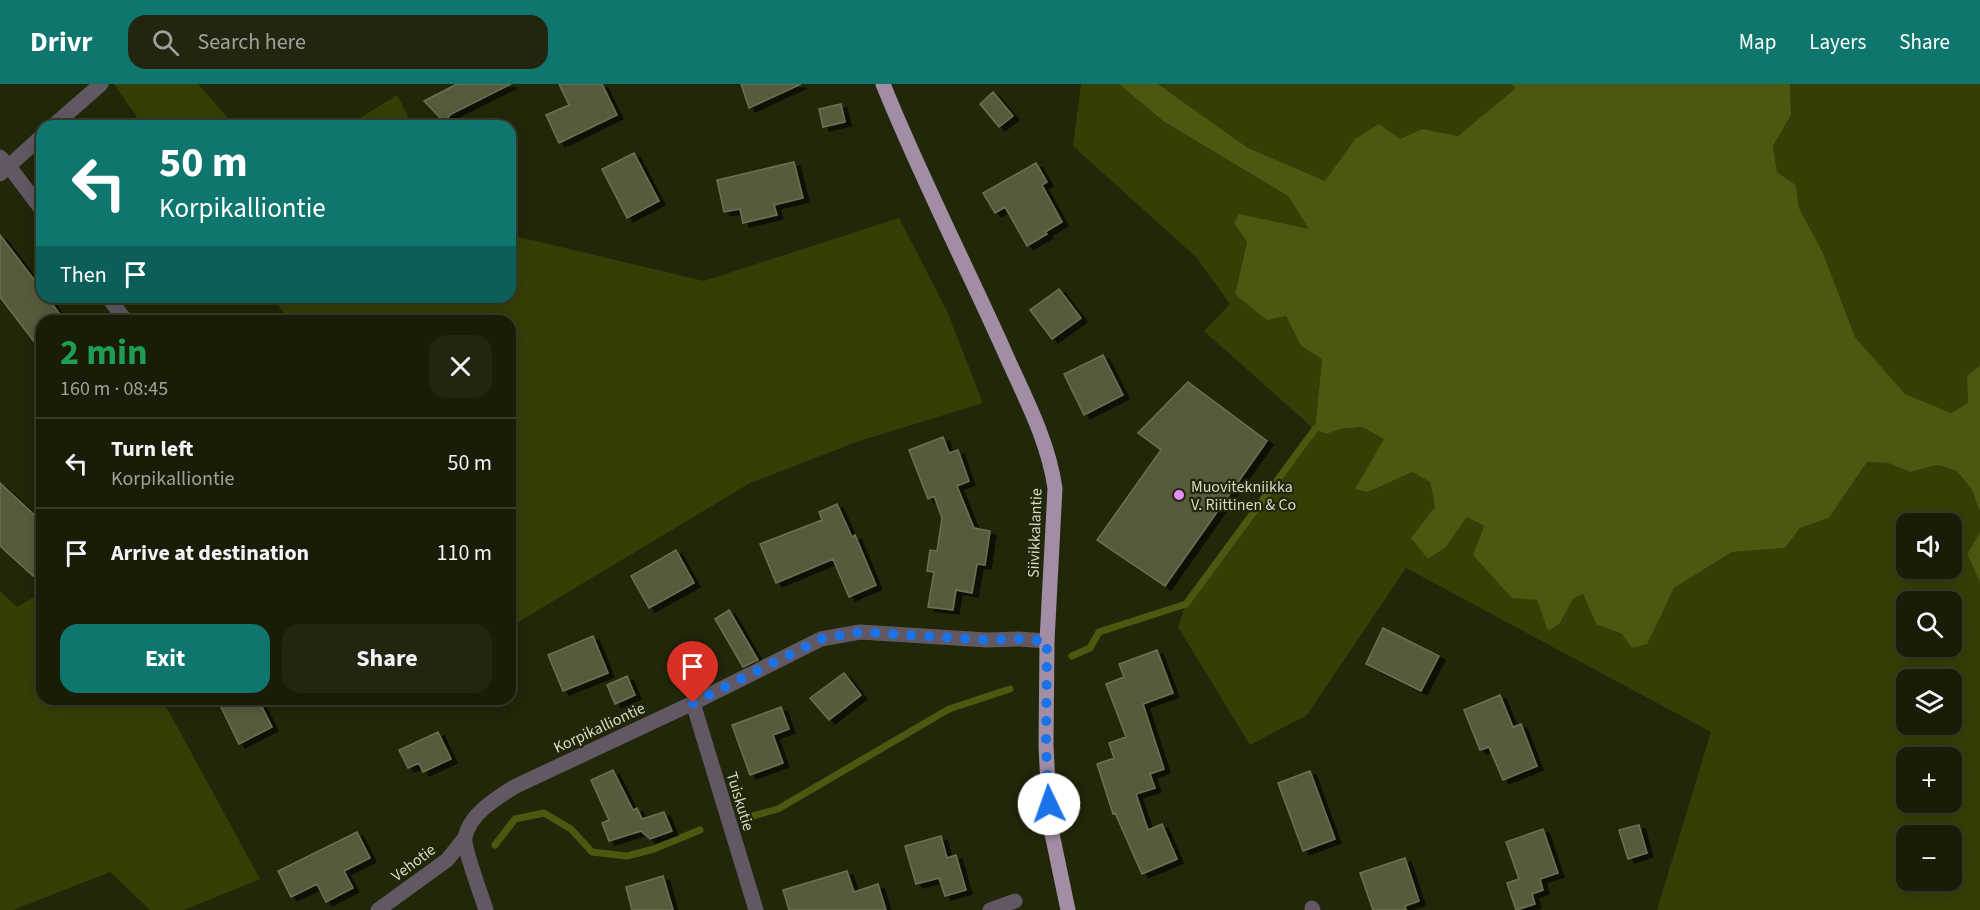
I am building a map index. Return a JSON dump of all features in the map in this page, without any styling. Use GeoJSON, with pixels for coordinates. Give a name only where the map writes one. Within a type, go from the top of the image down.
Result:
{"type":"FeatureCollection","features":[{"type":"Feature","properties":{"kind":"main road","name":"Siivikkalantie"},"geometry":{"type":"LineString","coordinates":[[884,84],[912,151],[1035,418],[1048,455],[1055,488],[1047,641],[1046,746],[1050,824],[1068,910]]}},
{"type":"Feature","properties":{"kind":"street"},"geometry":{"type":"LineString","coordinates":[[60,120],[100,84]]}},
{"type":"Feature","properties":{"kind":"street"},"geometry":{"type":"LineString","coordinates":[[36,141],[3,166],[36,203]]}},
{"type":"Feature","properties":{"kind":"street","name":"Korpikalliontie"},"geometry":{"type":"LineString","coordinates":[[464,839],[471,823],[490,803],[514,788],[821,639],[860,632],[987,640],[1047,641]]}},
{"type":"Feature","properties":{"kind":"street","name":"Tuiskutie"},"geometry":{"type":"LineString","coordinates":[[693,703],[756,910]]}},
{"type":"Feature","properties":{"kind":"street"},"geometry":{"type":"LineString","coordinates":[[464,839],[486,910]]}},
{"type":"Feature","properties":{"kind":"street","name":"Vehotie"},"geometry":{"type":"LineString","coordinates":[[378,910],[447,860],[464,839]]}},
{"type":"Feature","properties":{"kind":"street"},"geometry":{"type":"LineString","coordinates":[[990,910],[1015,902]]}},
{"type":"Feature","properties":{"kind":"shaded area"},"geometry":{"type":"Polygon","coordinates":[[[114,84],[198,84],[230,120],[139,120],[114,84]]]}},
{"type":"Feature","properties":{"kind":"shaded area"},"geometry":{"type":"Polygon","coordinates":[[[1081,84],[1119,84],[1163,121],[1288,196],[1310,230],[1234,223],[1247,242],[1235,293],[1286,316],[1301,346],[1322,359],[1315,429],[1326,434],[1341,429],[1362,427],[1385,439],[1356,488],[1368,492],[1412,471],[1430,482],[1435,507],[1412,538],[1428,559],[1446,547],[1467,517],[1484,526],[1537,600],[1560,623],[1573,599],[1583,594],[1596,624],[1646,644],[1674,588],[1732,552],[1785,548],[1800,528],[1829,518],[1867,462],[1888,463],[1910,472],[1938,465],[1957,471],[1972,490],[1980,512],[1980,532],[1967,554],[1980,582],[1980,910],[1657,910],[1711,732],[1406,568],[1307,715],[1250,745],[1178,627],[1186,604],[1314,429],[1204,331],[1230,304],[1196,257],[1073,146],[1081,84]]]}},
{"type":"Feature","properties":{"kind":"shaded area"},"geometry":{"type":"Polygon","coordinates":[[[1119,84],[1158,84],[1248,148],[1325,181],[1355,139],[1379,124],[1400,139],[1422,129],[1458,136],[1516,88],[1510,84],[1790,84],[1791,115],[1773,146],[1777,172],[1796,185],[1799,208],[1823,253],[1855,337],[1905,394],[1951,413],[1968,403],[1967,376],[1980,365],[1980,512],[1972,490],[1957,471],[1938,465],[1910,472],[1888,463],[1867,462],[1829,518],[1800,528],[1785,548],[1732,552],[1674,588],[1647,644],[1632,648],[1622,634],[1596,624],[1583,594],[1573,599],[1560,623],[1548,631],[1537,600],[1512,598],[1473,555],[1484,526],[1467,517],[1446,547],[1428,559],[1411,538],[1435,507],[1430,482],[1412,472],[1368,492],[1355,489],[1384,439],[1362,427],[1341,429],[1326,434],[1315,429],[1322,359],[1301,346],[1286,316],[1267,320],[1235,294],[1247,242],[1234,223],[1239,214],[1309,229],[1288,196],[1163,121],[1119,84]]]}},
{"type":"Feature","properties":{"kind":"shaded area"},"geometry":{"type":"Polygon","coordinates":[[[1158,84],[1510,84],[1516,88],[1458,136],[1422,129],[1400,139],[1355,139],[1325,182],[1248,148],[1158,84]]]}},
{"type":"Feature","properties":{"kind":"shaded area"},"geometry":{"type":"Polygon","coordinates":[[[1790,84],[1980,84],[1980,365],[1967,376],[1968,403],[1951,413],[1905,395],[1855,337],[1823,253],[1799,208],[1796,185],[1777,172],[1773,146],[1791,115],[1790,84]]]}},
{"type":"Feature","properties":{"kind":"shaded area"},"geometry":{"type":"Polygon","coordinates":[[[397,95],[410,120],[357,120],[397,95]]]}},
{"type":"Feature","properties":{"kind":"shaded area"},"geometry":{"type":"Polygon","coordinates":[[[899,218],[947,311],[983,403],[859,441],[750,483],[516,623],[516,315],[286,315],[276,303],[516,303],[516,236],[704,281],[899,218]]]}},
{"type":"Feature","properties":{"kind":"shaded area"},"geometry":{"type":"Polygon","coordinates":[[[1980,532],[1980,582],[1967,554],[1980,532]]]}},
{"type":"Feature","properties":{"kind":"shaded area"},"geometry":{"type":"Polygon","coordinates":[[[0,591],[17,607],[36,596],[36,705],[165,705],[260,879],[184,910],[150,910],[110,872],[13,910],[0,910],[0,591]]]}},
{"type":"Feature","properties":{"kind":"building"},"geometry":{"type":"Polygon","coordinates":[[[457,84],[511,84],[451,114],[446,120],[442,120],[424,101],[457,84]]]}},
{"type":"Feature","properties":{"kind":"building"},"geometry":{"type":"Polygon","coordinates":[[[559,84],[602,84],[617,115],[559,143],[546,115],[569,105],[559,84]]]}},
{"type":"Feature","properties":{"kind":"building"},"geometry":{"type":"Polygon","coordinates":[[[741,84],[801,84],[749,108],[741,84]]]}},
{"type":"Feature","properties":{"kind":"building"},"geometry":{"type":"Polygon","coordinates":[[[993,92],[1013,116],[999,127],[980,104],[993,92]]]}},
{"type":"Feature","properties":{"kind":"building"},"geometry":{"type":"Polygon","coordinates":[[[841,104],[845,122],[823,127],[819,109],[841,104]]]}},
{"type":"Feature","properties":{"kind":"building"},"geometry":{"type":"Polygon","coordinates":[[[634,153],[659,201],[627,218],[602,169],[634,153]]]}},
{"type":"Feature","properties":{"kind":"building"},"geometry":{"type":"Polygon","coordinates":[[[794,162],[803,198],[774,205],[777,215],[743,223],[740,209],[724,212],[717,180],[794,162]]]}},
{"type":"Feature","properties":{"kind":"building"},"geometry":{"type":"Polygon","coordinates":[[[1036,163],[1047,182],[1042,185],[1062,222],[1027,246],[1005,207],[995,213],[983,193],[1036,163]]]}},
{"type":"Feature","properties":{"kind":"building"},"geometry":{"type":"Polygon","coordinates":[[[0,235],[36,282],[36,303],[52,303],[60,315],[36,315],[36,344],[0,297],[0,235]]]}},
{"type":"Feature","properties":{"kind":"building"},"geometry":{"type":"Polygon","coordinates":[[[1059,289],[1081,318],[1052,339],[1030,310],[1059,289]]]}},
{"type":"Feature","properties":{"kind":"building"},"geometry":{"type":"Polygon","coordinates":[[[1103,355],[1123,395],[1084,415],[1064,374],[1103,355]]]}},
{"type":"Feature","properties":{"kind":"building","name":"Muovitekniikka V. Riittinen & Co"},"geometry":{"type":"Polygon","coordinates":[[[1188,382],[1267,441],[1165,586],[1097,540],[1161,450],[1138,433],[1188,382]]]}},
{"type":"Feature","properties":{"kind":"building"},"geometry":{"type":"Polygon","coordinates":[[[943,437],[949,453],[958,450],[969,481],[957,486],[974,528],[990,531],[985,565],[977,564],[972,593],[956,590],[953,610],[928,607],[934,572],[927,571],[930,550],[937,551],[942,518],[934,496],[928,499],[909,450],[943,437]]]}},
{"type":"Feature","properties":{"kind":"building"},"geometry":{"type":"Polygon","coordinates":[[[0,483],[36,516],[36,573],[33,576],[0,546],[0,483]]]}},
{"type":"Feature","properties":{"kind":"building"},"geometry":{"type":"Polygon","coordinates":[[[837,504],[852,537],[855,535],[876,585],[849,597],[833,559],[776,583],[760,544],[822,520],[819,512],[837,504]]]}},
{"type":"Feature","properties":{"kind":"building"},"geometry":{"type":"Polygon","coordinates":[[[676,550],[694,583],[649,608],[631,576],[676,550]]]}},
{"type":"Feature","properties":{"kind":"building"},"geometry":{"type":"Polygon","coordinates":[[[729,610],[758,660],[743,667],[715,619],[729,610]]]}},
{"type":"Feature","properties":{"kind":"building"},"geometry":{"type":"Polygon","coordinates":[[[1383,628],[1439,656],[1421,691],[1366,664],[1383,628]]]}},
{"type":"Feature","properties":{"kind":"building"},"geometry":{"type":"Polygon","coordinates":[[[593,636],[608,673],[563,691],[548,655],[593,636]]]}},
{"type":"Feature","properties":{"kind":"building"},"geometry":{"type":"Polygon","coordinates":[[[1157,650],[1173,693],[1143,704],[1164,769],[1150,774],[1155,788],[1136,794],[1148,830],[1162,824],[1177,859],[1142,874],[1115,813],[1113,814],[1097,764],[1114,758],[1109,743],[1126,737],[1106,684],[1124,677],[1119,664],[1157,650]]]}},
{"type":"Feature","properties":{"kind":"building"},"geometry":{"type":"Polygon","coordinates":[[[844,673],[861,695],[829,720],[810,698],[844,673]]]}},
{"type":"Feature","properties":{"kind":"building"},"geometry":{"type":"Polygon","coordinates":[[[627,676],[635,695],[615,704],[607,685],[627,676]]]}},
{"type":"Feature","properties":{"kind":"building"},"geometry":{"type":"Polygon","coordinates":[[[1500,695],[1513,727],[1521,724],[1537,766],[1503,780],[1489,747],[1480,750],[1464,710],[1500,695]]]}},
{"type":"Feature","properties":{"kind":"building"},"geometry":{"type":"Polygon","coordinates":[[[220,705],[261,705],[272,727],[239,744],[220,705]]]}},
{"type":"Feature","properties":{"kind":"building"},"geometry":{"type":"Polygon","coordinates":[[[781,707],[789,729],[773,735],[783,763],[750,775],[732,725],[781,707]]]}},
{"type":"Feature","properties":{"kind":"building"},"geometry":{"type":"Polygon","coordinates":[[[438,732],[451,759],[423,772],[419,763],[408,768],[399,750],[438,732]]]}},
{"type":"Feature","properties":{"kind":"building"},"geometry":{"type":"Polygon","coordinates":[[[613,770],[633,810],[637,808],[642,819],[664,812],[672,831],[650,839],[641,831],[609,841],[602,823],[609,820],[591,780],[613,770]]]}},
{"type":"Feature","properties":{"kind":"building"},"geometry":{"type":"Polygon","coordinates":[[[1310,771],[1335,839],[1303,851],[1278,783],[1310,771]]]}},
{"type":"Feature","properties":{"kind":"building"},"geometry":{"type":"Polygon","coordinates":[[[1639,825],[1647,853],[1628,859],[1619,830],[1639,825]]]}},
{"type":"Feature","properties":{"kind":"building"},"geometry":{"type":"Polygon","coordinates":[[[1543,829],[1558,873],[1540,879],[1543,890],[1532,894],[1535,904],[1516,910],[1507,883],[1519,879],[1506,842],[1543,829]]]}},
{"type":"Feature","properties":{"kind":"building"},"geometry":{"type":"Polygon","coordinates":[[[357,832],[370,858],[344,871],[353,888],[326,902],[317,884],[291,897],[278,871],[357,832]]]}},
{"type":"Feature","properties":{"kind":"building"},"geometry":{"type":"Polygon","coordinates":[[[941,836],[947,858],[956,855],[966,890],[945,896],[939,878],[916,884],[905,846],[941,836]]]}},
{"type":"Feature","properties":{"kind":"building"},"geometry":{"type":"Polygon","coordinates":[[[1405,858],[1419,901],[1405,906],[1406,910],[1373,910],[1360,873],[1405,858]]]}},
{"type":"Feature","properties":{"kind":"building"},"geometry":{"type":"Polygon","coordinates":[[[847,871],[854,892],[878,884],[886,910],[789,910],[783,890],[847,871]]]}},
{"type":"Feature","properties":{"kind":"building"},"geometry":{"type":"Polygon","coordinates":[[[663,876],[673,910],[632,910],[626,887],[663,876]]]}},
{"type":"Feature","properties":{"kind":"waterway"},"geometry":{"type":"LineString","coordinates":[[1072,656],[1090,648],[1099,632],[1186,604],[1315,429]]}},
{"type":"Feature","properties":{"kind":"waterway"},"geometry":{"type":"LineString","coordinates":[[742,819],[778,809],[949,709],[1010,689]]}},
{"type":"Feature","properties":{"kind":"waterway"},"geometry":{"type":"LineString","coordinates":[[495,845],[515,819],[544,813],[571,829],[592,852],[627,856],[654,849],[700,830]]}},
{"type":"Feature","properties":{"kind":"place","name":"Muovitekniikka V. Riittinen & Co"},"geometry":{"type":"Point","coordinates":[1179,495]}},
{"type":"Feature","properties":{"kind":"route"},"geometry":{"type":"LineString","coordinates":[[693,703],[821,639],[839,635],[860,632],[987,640],[1047,641],[1046,746],[1049,804]]}}]}
